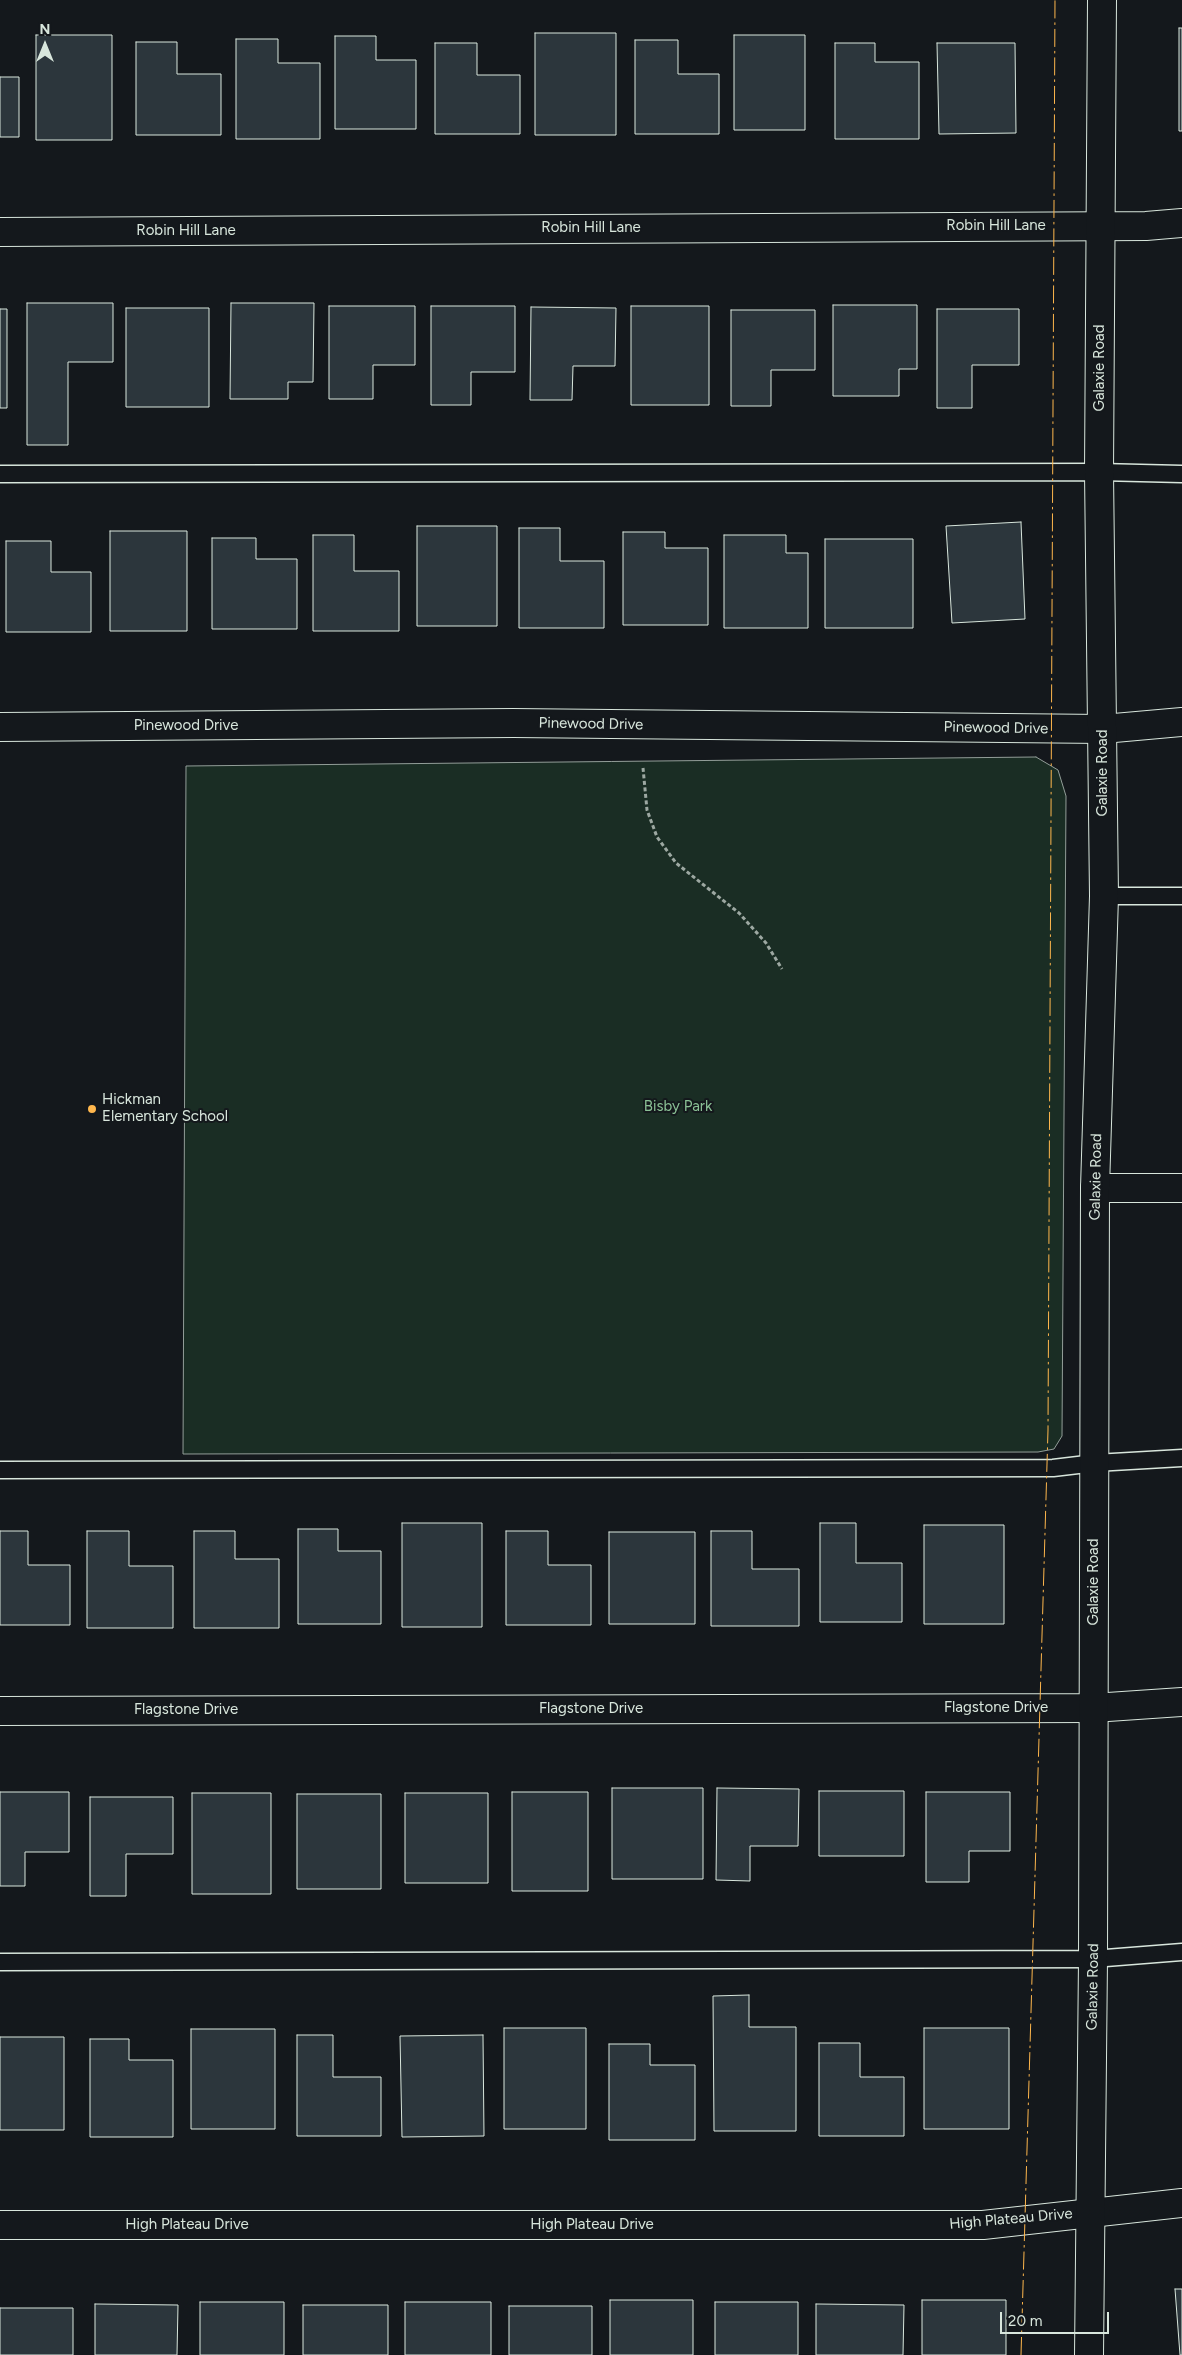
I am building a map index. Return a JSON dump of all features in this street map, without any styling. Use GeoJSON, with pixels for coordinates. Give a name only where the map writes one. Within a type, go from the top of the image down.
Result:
{"type":"FeatureCollection","features":[{"type":"Feature","properties":{"kind":"street","name":"Galaxie Road"},"geometry":{"type":"LineString","coordinates":[[1090,2355],[1095,1188],[1104,896],[1099,472],[1102,0]]}},
{"type":"Feature","properties":{"kind":"street","name":"Robin Hill Lane"},"geometry":{"type":"LineString","coordinates":[[0,232],[1146,226],[1182,223]]}},
{"type":"Feature","properties":{"kind":"street","name":"Pinewood Drive"},"geometry":{"type":"LineString","coordinates":[[0,727],[513,723],[1103,729],[1182,722]]}},
{"type":"Feature","properties":{"kind":"street"},"geometry":{"type":"LineString","coordinates":[[1095,1188],[1182,1188]]}},
{"type":"Feature","properties":{"kind":"street","name":"Flagstone Drive"},"geometry":{"type":"LineString","coordinates":[[0,1711],[1093,1708],[1182,1702]]}},
{"type":"Feature","properties":{"kind":"street","name":"High Plateau Drive"},"geometry":{"type":"LineString","coordinates":[[0,2225],[983,2225],[1182,2203]]}},
{"type":"Feature","properties":{"kind":"lane"},"geometry":{"type":"LineString","coordinates":[[0,474],[1099,472],[1182,474]]}},
{"type":"Feature","properties":{"kind":"lane"},"geometry":{"type":"LineString","coordinates":[[1104,896],[1182,896]]}},
{"type":"Feature","properties":{"kind":"lane"},"geometry":{"type":"LineString","coordinates":[[0,1470],[1053,1468],[1095,1463],[1182,1458]]}},
{"type":"Feature","properties":{"kind":"lane"},"geometry":{"type":"LineString","coordinates":[[0,1962],[1093,1959],[1182,1952]]}},
{"type":"Feature","properties":{"kind":"path"},"geometry":{"type":"LineString","coordinates":[[644,768],[647,810],[657,837],[676,863],[739,913],[766,943],[782,970]]}},
{"type":"Feature","properties":{"kind":"green space","name":"Bisby Park"},"geometry":{"type":"Polygon","coordinates":[[[1036,757],[1058,770],[1066,796],[1062,1436],[1054,1449],[1038,1452],[183,1454],[186,766],[1036,757]]]}},
{"type":"Feature","properties":{"kind":"building"},"geometry":{"type":"Polygon","coordinates":[[[1179,28],[1182,28],[1182,131],[1179,131],[1179,28]]]}},
{"type":"Feature","properties":{"kind":"building"},"geometry":{"type":"Polygon","coordinates":[[[535,33],[616,33],[616,135],[535,135],[535,33]]]}},
{"type":"Feature","properties":{"kind":"building"},"geometry":{"type":"Polygon","coordinates":[[[36,35],[112,35],[112,140],[36,140],[36,35]]]}},
{"type":"Feature","properties":{"kind":"building"},"geometry":{"type":"Polygon","coordinates":[[[734,35],[805,35],[805,130],[734,130],[734,35]]]}},
{"type":"Feature","properties":{"kind":"building"},"geometry":{"type":"Polygon","coordinates":[[[335,36],[376,36],[376,60],[416,60],[416,129],[335,129],[335,36]]]}},
{"type":"Feature","properties":{"kind":"building"},"geometry":{"type":"Polygon","coordinates":[[[236,39],[278,39],[278,63],[320,63],[320,139],[236,139],[236,39]]]}},
{"type":"Feature","properties":{"kind":"building"},"geometry":{"type":"Polygon","coordinates":[[[635,40],[678,40],[678,74],[719,74],[719,134],[635,134],[635,40]]]}},
{"type":"Feature","properties":{"kind":"building"},"geometry":{"type":"Polygon","coordinates":[[[136,42],[177,42],[177,74],[221,74],[221,135],[136,135],[136,42]]]}},
{"type":"Feature","properties":{"kind":"building"},"geometry":{"type":"Polygon","coordinates":[[[435,43],[477,43],[477,75],[520,75],[520,134],[435,134],[435,43]]]}},
{"type":"Feature","properties":{"kind":"building"},"geometry":{"type":"Polygon","coordinates":[[[835,43],[875,43],[875,62],[919,62],[919,139],[835,139],[835,43]]]}},
{"type":"Feature","properties":{"kind":"building"},"geometry":{"type":"Polygon","coordinates":[[[937,43],[1015,43],[1016,133],[939,134],[937,43]]]}},
{"type":"Feature","properties":{"kind":"building"},"geometry":{"type":"Polygon","coordinates":[[[0,77],[19,77],[19,137],[0,137],[0,77]]]}},
{"type":"Feature","properties":{"kind":"building"},"geometry":{"type":"Polygon","coordinates":[[[27,303],[113,303],[113,362],[68,362],[68,445],[27,445],[27,303]]]}},
{"type":"Feature","properties":{"kind":"building"},"geometry":{"type":"Polygon","coordinates":[[[231,303],[314,303],[313,382],[288,382],[288,399],[230,399],[231,303]]]}},
{"type":"Feature","properties":{"kind":"building"},"geometry":{"type":"Polygon","coordinates":[[[833,305],[917,305],[917,369],[899,369],[899,396],[833,396],[833,305]]]}},
{"type":"Feature","properties":{"kind":"building"},"geometry":{"type":"Polygon","coordinates":[[[329,306],[415,306],[415,365],[373,365],[373,399],[329,399],[329,306]]]}},
{"type":"Feature","properties":{"kind":"building"},"geometry":{"type":"Polygon","coordinates":[[[431,306],[515,306],[515,372],[471,372],[471,405],[431,405],[431,306]]]}},
{"type":"Feature","properties":{"kind":"building"},"geometry":{"type":"Polygon","coordinates":[[[631,306],[709,306],[709,405],[631,405],[631,306]]]}},
{"type":"Feature","properties":{"kind":"building"},"geometry":{"type":"Polygon","coordinates":[[[531,307],[616,308],[615,366],[573,366],[572,400],[530,400],[531,307]]]}},
{"type":"Feature","properties":{"kind":"building"},"geometry":{"type":"Polygon","coordinates":[[[126,308],[209,308],[209,407],[126,407],[126,308]]]}},
{"type":"Feature","properties":{"kind":"building"},"geometry":{"type":"Polygon","coordinates":[[[0,309],[7,309],[7,408],[0,408],[0,309]]]}},
{"type":"Feature","properties":{"kind":"building"},"geometry":{"type":"Polygon","coordinates":[[[937,309],[1019,309],[1019,365],[972,365],[972,408],[937,408],[937,309]]]}},
{"type":"Feature","properties":{"kind":"building"},"geometry":{"type":"Polygon","coordinates":[[[731,310],[815,310],[815,370],[771,370],[771,406],[731,406],[731,310]]]}},
{"type":"Feature","properties":{"kind":"building"},"geometry":{"type":"Polygon","coordinates":[[[1021,522],[1025,619],[952,623],[946,526],[1021,522]]]}},
{"type":"Feature","properties":{"kind":"building"},"geometry":{"type":"Polygon","coordinates":[[[417,526],[497,526],[497,626],[417,626],[417,526]]]}},
{"type":"Feature","properties":{"kind":"building"},"geometry":{"type":"Polygon","coordinates":[[[519,528],[560,528],[560,561],[604,561],[604,628],[519,628],[519,528]]]}},
{"type":"Feature","properties":{"kind":"building"},"geometry":{"type":"Polygon","coordinates":[[[110,531],[187,531],[187,631],[110,631],[110,531]]]}},
{"type":"Feature","properties":{"kind":"building"},"geometry":{"type":"Polygon","coordinates":[[[623,532],[665,532],[665,548],[708,548],[708,625],[623,625],[623,532]]]}},
{"type":"Feature","properties":{"kind":"building"},"geometry":{"type":"Polygon","coordinates":[[[313,535],[354,535],[354,571],[399,571],[399,631],[313,631],[313,535]]]}},
{"type":"Feature","properties":{"kind":"building"},"geometry":{"type":"Polygon","coordinates":[[[724,535],[786,535],[786,553],[808,553],[808,628],[724,628],[724,535]]]}},
{"type":"Feature","properties":{"kind":"building"},"geometry":{"type":"Polygon","coordinates":[[[212,538],[256,538],[256,559],[297,559],[297,629],[212,629],[212,538]]]}},
{"type":"Feature","properties":{"kind":"building"},"geometry":{"type":"Polygon","coordinates":[[[825,539],[913,539],[913,628],[825,628],[825,539]]]}},
{"type":"Feature","properties":{"kind":"building"},"geometry":{"type":"Polygon","coordinates":[[[6,541],[51,541],[51,572],[91,572],[91,632],[6,632],[6,541]]]}},
{"type":"Feature","properties":{"kind":"building"},"geometry":{"type":"Polygon","coordinates":[[[402,1523],[482,1523],[482,1627],[402,1627],[402,1523]]]}},
{"type":"Feature","properties":{"kind":"building"},"geometry":{"type":"Polygon","coordinates":[[[820,1523],[856,1523],[856,1563],[902,1563],[902,1622],[820,1622],[820,1523]]]}},
{"type":"Feature","properties":{"kind":"building"},"geometry":{"type":"Polygon","coordinates":[[[924,1525],[1004,1525],[1004,1624],[924,1624],[924,1525]]]}},
{"type":"Feature","properties":{"kind":"building"},"geometry":{"type":"Polygon","coordinates":[[[298,1529],[338,1529],[338,1551],[381,1551],[381,1624],[298,1624],[298,1529]]]}},
{"type":"Feature","properties":{"kind":"building"},"geometry":{"type":"Polygon","coordinates":[[[0,1531],[28,1531],[28,1565],[70,1565],[70,1625],[0,1625],[0,1531]]]}},
{"type":"Feature","properties":{"kind":"building"},"geometry":{"type":"Polygon","coordinates":[[[87,1531],[129,1531],[129,1566],[173,1566],[173,1628],[87,1628],[87,1531]]]}},
{"type":"Feature","properties":{"kind":"building"},"geometry":{"type":"Polygon","coordinates":[[[194,1531],[235,1531],[235,1559],[279,1559],[279,1628],[194,1628],[194,1531]]]}},
{"type":"Feature","properties":{"kind":"building"},"geometry":{"type":"Polygon","coordinates":[[[506,1531],[548,1531],[548,1565],[591,1565],[591,1625],[506,1625],[506,1531]]]}},
{"type":"Feature","properties":{"kind":"building"},"geometry":{"type":"Polygon","coordinates":[[[711,1531],[752,1531],[752,1569],[799,1569],[799,1626],[711,1626],[711,1531]]]}},
{"type":"Feature","properties":{"kind":"building"},"geometry":{"type":"Polygon","coordinates":[[[609,1532],[695,1532],[695,1624],[609,1624],[609,1532]]]}},
{"type":"Feature","properties":{"kind":"building"},"geometry":{"type":"Polygon","coordinates":[[[612,1788],[703,1788],[703,1879],[612,1879],[612,1788]]]}},
{"type":"Feature","properties":{"kind":"building"},"geometry":{"type":"Polygon","coordinates":[[[717,1788],[799,1789],[798,1846],[750,1846],[750,1881],[716,1880],[717,1788]]]}},
{"type":"Feature","properties":{"kind":"building"},"geometry":{"type":"Polygon","coordinates":[[[819,1791],[904,1791],[904,1856],[819,1856],[819,1791]]]}},
{"type":"Feature","properties":{"kind":"building"},"geometry":{"type":"Polygon","coordinates":[[[0,1792],[69,1792],[69,1852],[25,1852],[25,1886],[0,1886],[0,1792]]]}},
{"type":"Feature","properties":{"kind":"building"},"geometry":{"type":"Polygon","coordinates":[[[512,1792],[588,1792],[588,1891],[512,1891],[512,1792]]]}},
{"type":"Feature","properties":{"kind":"building"},"geometry":{"type":"Polygon","coordinates":[[[926,1792],[1010,1792],[1010,1851],[969,1851],[969,1882],[926,1882],[926,1792]]]}},
{"type":"Feature","properties":{"kind":"building"},"geometry":{"type":"Polygon","coordinates":[[[192,1793],[271,1793],[271,1894],[192,1894],[192,1793]]]}},
{"type":"Feature","properties":{"kind":"building"},"geometry":{"type":"Polygon","coordinates":[[[405,1793],[488,1793],[488,1883],[405,1883],[405,1793]]]}},
{"type":"Feature","properties":{"kind":"building"},"geometry":{"type":"Polygon","coordinates":[[[297,1794],[381,1794],[381,1889],[297,1889],[297,1794]]]}},
{"type":"Feature","properties":{"kind":"building"},"geometry":{"type":"Polygon","coordinates":[[[90,1797],[173,1797],[173,1854],[126,1854],[126,1896],[90,1896],[90,1797]]]}},
{"type":"Feature","properties":{"kind":"building"},"geometry":{"type":"Polygon","coordinates":[[[749,1995],[749,2027],[796,2027],[796,2131],[714,2131],[713,1996],[749,1995]]]}},
{"type":"Feature","properties":{"kind":"building"},"geometry":{"type":"Polygon","coordinates":[[[504,2028],[586,2028],[586,2129],[504,2129],[504,2028]]]}},
{"type":"Feature","properties":{"kind":"building"},"geometry":{"type":"Polygon","coordinates":[[[924,2028],[1009,2028],[1009,2129],[924,2129],[924,2028]]]}},
{"type":"Feature","properties":{"kind":"building"},"geometry":{"type":"Polygon","coordinates":[[[191,2029],[275,2029],[275,2129],[191,2129],[191,2029]]]}},
{"type":"Feature","properties":{"kind":"building"},"geometry":{"type":"Polygon","coordinates":[[[297,2035],[333,2035],[333,2077],[381,2077],[381,2136],[297,2136],[297,2035]]]}},
{"type":"Feature","properties":{"kind":"building"},"geometry":{"type":"Polygon","coordinates":[[[483,2035],[484,2136],[402,2137],[400,2036],[483,2035]]]}},
{"type":"Feature","properties":{"kind":"building"},"geometry":{"type":"Polygon","coordinates":[[[0,2037],[64,2037],[64,2130],[0,2130],[0,2037]]]}},
{"type":"Feature","properties":{"kind":"building"},"geometry":{"type":"Polygon","coordinates":[[[90,2039],[129,2039],[129,2060],[173,2060],[173,2137],[90,2137],[90,2039]]]}},
{"type":"Feature","properties":{"kind":"building"},"geometry":{"type":"Polygon","coordinates":[[[819,2043],[860,2043],[860,2077],[904,2077],[904,2136],[819,2136],[819,2043]]]}},
{"type":"Feature","properties":{"kind":"building"},"geometry":{"type":"Polygon","coordinates":[[[609,2044],[650,2044],[650,2065],[695,2065],[695,2140],[609,2140],[609,2044]]]}},
{"type":"Feature","properties":{"kind":"building"},"geometry":{"type":"Polygon","coordinates":[[[1175,2289],[1182,2289],[1182,2355],[1180,2355],[1175,2289]]]}},
{"type":"Feature","properties":{"kind":"building"},"geometry":{"type":"Polygon","coordinates":[[[610,2300],[693,2300],[693,2355],[610,2355],[610,2300]]]}},
{"type":"Feature","properties":{"kind":"building"},"geometry":{"type":"Polygon","coordinates":[[[922,2300],[1006,2300],[1006,2355],[922,2355],[922,2300]]]}},
{"type":"Feature","properties":{"kind":"building"},"geometry":{"type":"Polygon","coordinates":[[[200,2302],[284,2302],[284,2355],[200,2355],[200,2302]]]}},
{"type":"Feature","properties":{"kind":"building"},"geometry":{"type":"Polygon","coordinates":[[[405,2302],[491,2302],[491,2355],[405,2355],[405,2302]]]}},
{"type":"Feature","properties":{"kind":"building"},"geometry":{"type":"Polygon","coordinates":[[[715,2302],[798,2302],[798,2355],[715,2355],[715,2302]]]}},
{"type":"Feature","properties":{"kind":"building"},"geometry":{"type":"Polygon","coordinates":[[[95,2304],[178,2305],[177,2355],[95,2355],[95,2304]]]}},
{"type":"Feature","properties":{"kind":"building"},"geometry":{"type":"Polygon","coordinates":[[[816,2304],[904,2305],[903,2355],[816,2355],[816,2304]]]}},
{"type":"Feature","properties":{"kind":"building"},"geometry":{"type":"Polygon","coordinates":[[[303,2305],[388,2305],[388,2355],[303,2355],[303,2305]]]}},
{"type":"Feature","properties":{"kind":"building"},"geometry":{"type":"Polygon","coordinates":[[[509,2306],[592,2306],[592,2355],[509,2355],[509,2306]]]}},
{"type":"Feature","properties":{"kind":"building"},"geometry":{"type":"Polygon","coordinates":[[[0,2308],[73,2308],[73,2355],[0,2355],[0,2308]]]}},
{"type":"Feature","properties":{"kind":"power"},"geometry":{"type":"LineString","coordinates":[[1021,2355],[1048,1430],[1055,0]]}},
{"type":"Feature","properties":{"kind":"place","name":"Hickman Elementary School"},"geometry":{"type":"Point","coordinates":[92,1109]}}]}
